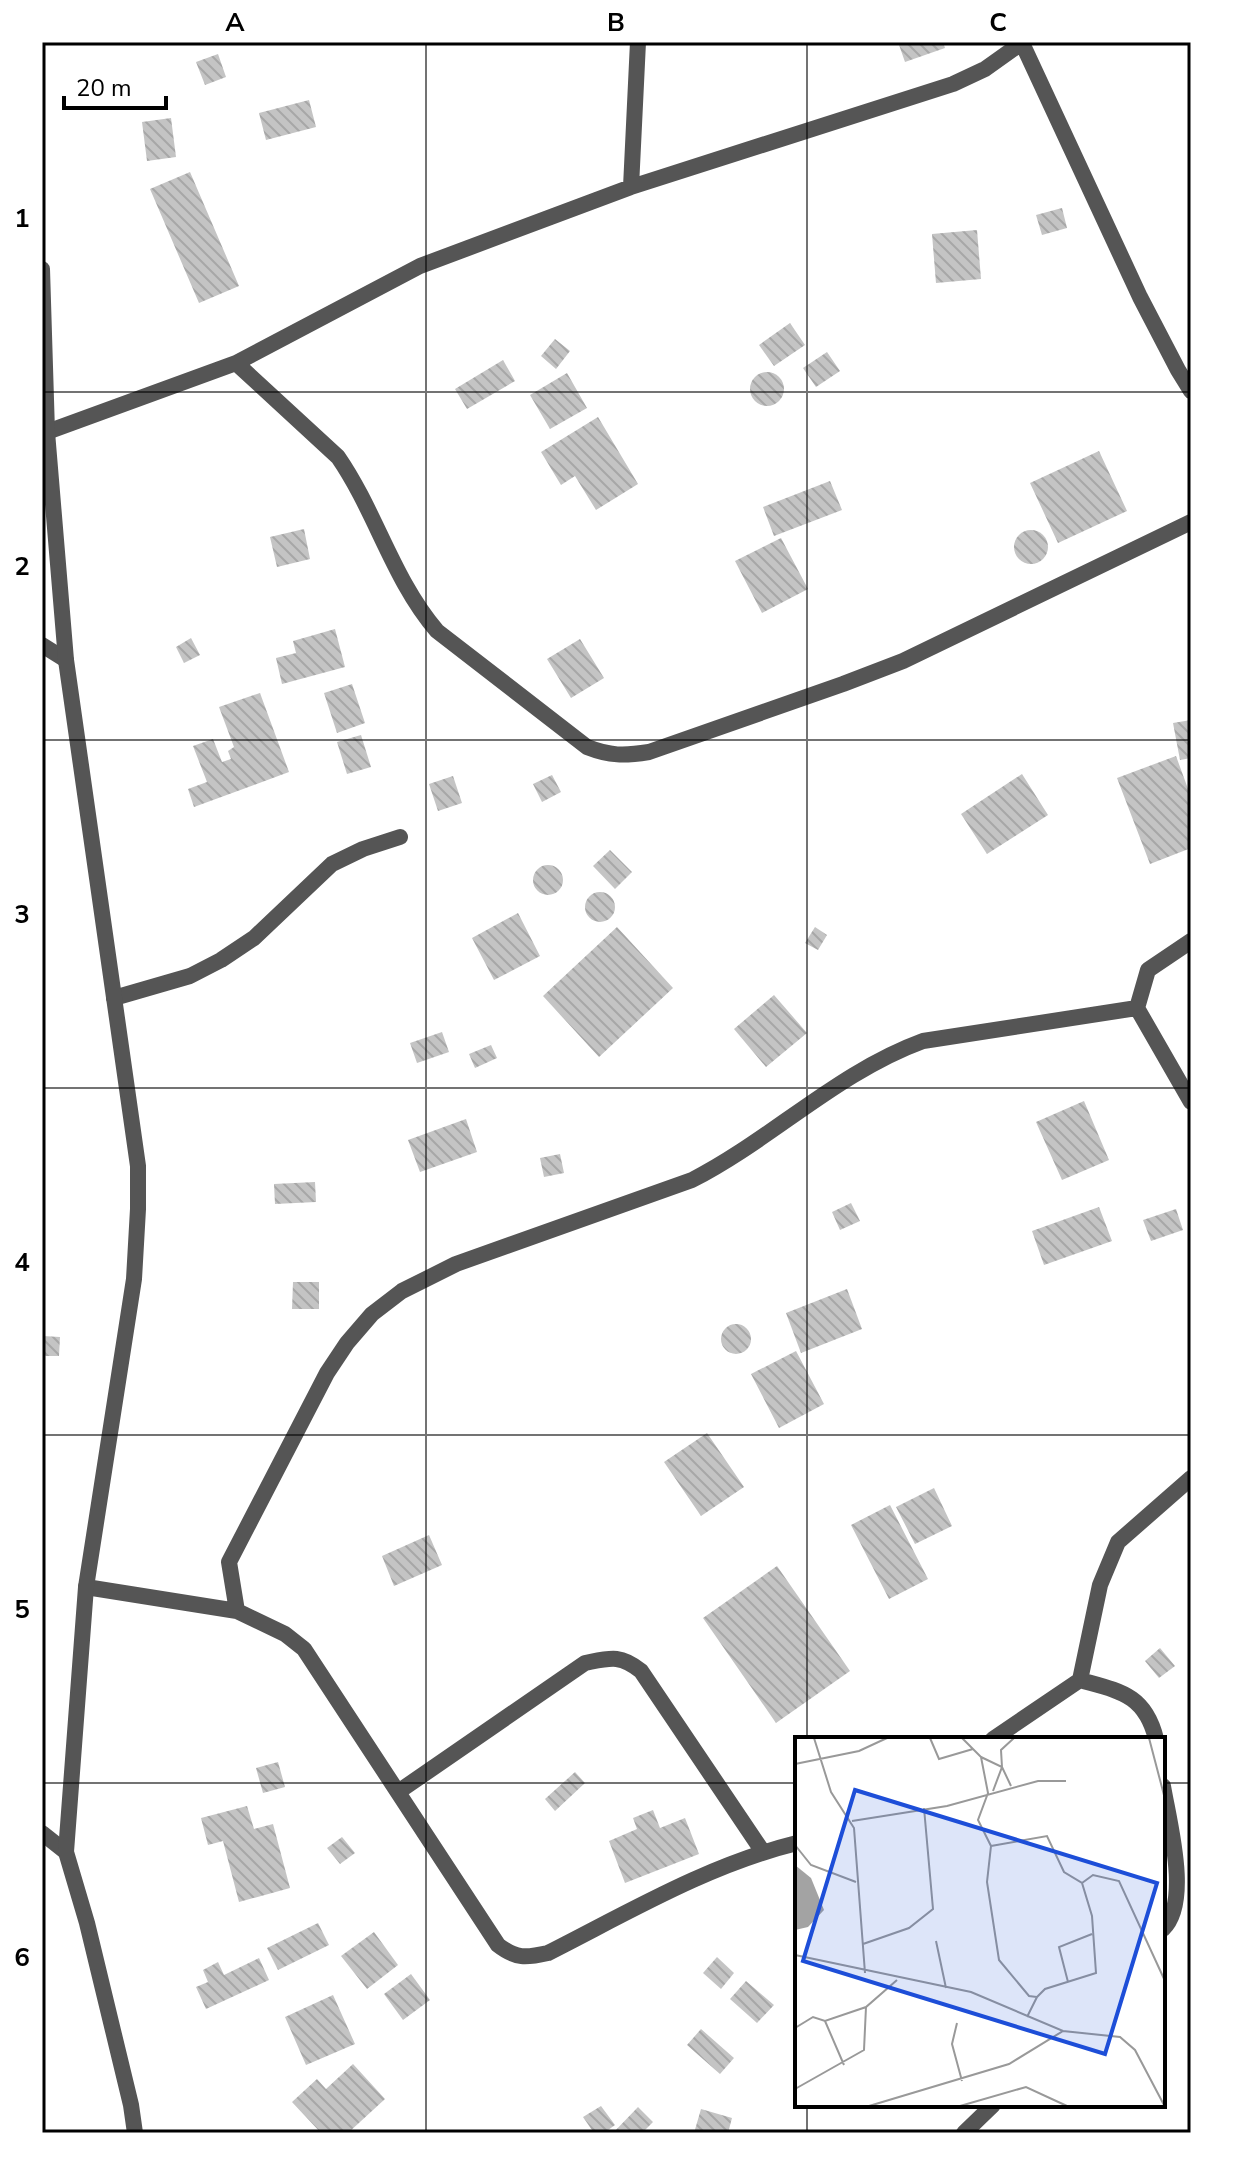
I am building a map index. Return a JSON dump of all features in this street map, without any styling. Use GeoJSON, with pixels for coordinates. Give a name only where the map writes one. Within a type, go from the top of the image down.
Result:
{"type":"FeatureCollection","features":[{"type":"Feature","properties":{"kind":"street"},"geometry":{"type":"LineString","coordinates":[[631,187],[638,42]]}},
{"type":"Feature","properties":{"kind":"street"},"geometry":{"type":"LineString","coordinates":[[47,432],[236,363],[420,266],[631,187],[953,84],[985,69],[1023,42],[1140,297],[1191,391]]}},
{"type":"Feature","properties":{"kind":"street"},"geometry":{"type":"LineString","coordinates":[[42,269],[47,432],[66,660],[138,1166],[134,1279],[86,1587],[66,1852],[91,1939],[135,2133]]}},
{"type":"Feature","properties":{"kind":"street"},"geometry":{"type":"LineString","coordinates":[[236,363],[338,457],[351,476],[407,587],[437,631],[587,747],[606,754],[629,756],[649,752],[891,666],[1191,522]]}},
{"type":"Feature","properties":{"kind":"street"},"geometry":{"type":"LineString","coordinates":[[42,645],[66,660]]}},
{"type":"Feature","properties":{"kind":"street"},"geometry":{"type":"LineString","coordinates":[[114,998],[190,976],[221,960],[254,938],[332,864],[363,849],[400,837]]}},
{"type":"Feature","properties":{"kind":"street"},"geometry":{"type":"LineString","coordinates":[[1191,941],[1148,970],[1137,1008],[1191,1102]]}},
{"type":"Feature","properties":{"kind":"street"},"geometry":{"type":"LineString","coordinates":[[237,1611],[229,1562],[327,1373],[372,1314],[402,1291],[456,1264],[692,1180],[723,1164],[870,1064],[897,1051],[923,1041],[1137,1008]]}},
{"type":"Feature","properties":{"kind":"street"},"geometry":{"type":"LineString","coordinates":[[996,1737],[1080,1680],[1100,1585],[1118,1542],[1191,1478]]}},
{"type":"Feature","properties":{"kind":"street"},"geometry":{"type":"LineString","coordinates":[[86,1587],[237,1611],[285,1634],[304,1649],[498,1945],[511,1955],[531,1957],[548,1953],[710,1871],[795,1844]]}},
{"type":"Feature","properties":{"kind":"street"},"geometry":{"type":"LineString","coordinates":[[398,1792],[585,1663],[614,1657],[628,1660],[641,1671],[763,1852]]}},
{"type":"Feature","properties":{"kind":"street"},"geometry":{"type":"LineString","coordinates":[[1080,1680],[1124,1692],[1138,1702],[1155,1737]]}},
{"type":"Feature","properties":{"kind":"street"},"geometry":{"type":"LineString","coordinates":[[1165,1799],[1178,1882],[1176,1904],[1165,1927]]}},
{"type":"Feature","properties":{"kind":"street"},"geometry":{"type":"LineString","coordinates":[[42,1833],[66,1852]]}},
{"type":"Feature","properties":{"kind":"street"},"geometry":{"type":"LineString","coordinates":[[964,2133],[991,2107]]}},
{"type":"Feature","properties":{"kind":"building"},"geometry":{"type":"Polygon","coordinates":[[[898,42],[943,42],[945,48],[905,62],[898,42]]]}},
{"type":"Feature","properties":{"kind":"building"},"geometry":{"type":"Polygon","coordinates":[[[218,54],[226,77],[205,85],[196,62],[218,54]]]}},
{"type":"Feature","properties":{"kind":"building"},"geometry":{"type":"Polygon","coordinates":[[[309,100],[316,127],[266,140],[259,113],[309,100]]]}},
{"type":"Feature","properties":{"kind":"building"},"geometry":{"type":"Polygon","coordinates":[[[171,118],[176,157],[147,161],[142,122],[171,118]]]}},
{"type":"Feature","properties":{"kind":"building"},"geometry":{"type":"Polygon","coordinates":[[[190,172],[239,286],[199,303],[150,189],[190,172]]]}},
{"type":"Feature","properties":{"kind":"building"},"geometry":{"type":"Polygon","coordinates":[[[1062,208],[1067,228],[1042,235],[1036,215],[1062,208]]]}},
{"type":"Feature","properties":{"kind":"building"},"geometry":{"type":"Polygon","coordinates":[[[977,230],[981,279],[936,283],[932,234],[977,230]]]}},
{"type":"Feature","properties":{"kind":"building"},"geometry":{"type":"Polygon","coordinates":[[[790,323],[805,345],[774,366],[759,345],[790,323]]]}},
{"type":"Feature","properties":{"kind":"building"},"geometry":{"type":"Polygon","coordinates":[[[555,339],[570,351],[556,369],[541,356],[555,339]]]}},
{"type":"Feature","properties":{"kind":"building"},"geometry":{"type":"Polygon","coordinates":[[[827,352],[840,371],[816,387],[803,368],[827,352]]]}},
{"type":"Feature","properties":{"kind":"building"},"geometry":{"type":"Polygon","coordinates":[[[503,360],[515,381],[467,409],[455,389],[503,360]]]}},
{"type":"Feature","properties":{"kind":"building"},"geometry":{"type":"Polygon","coordinates":[[[767,372],[779,377],[784,389],[779,401],[767,406],[755,401],[750,389],[755,377],[767,372]]]}},
{"type":"Feature","properties":{"kind":"building"},"geometry":{"type":"Polygon","coordinates":[[[567,373],[587,408],[550,429],[530,395],[567,373]]]}},
{"type":"Feature","properties":{"kind":"building"},"geometry":{"type":"Polygon","coordinates":[[[598,417],[638,484],[596,510],[575,476],[561,485],[541,452],[598,417]]]}},
{"type":"Feature","properties":{"kind":"building"},"geometry":{"type":"Polygon","coordinates":[[[1099,451],[1127,511],[1058,543],[1030,483],[1099,451]]]}},
{"type":"Feature","properties":{"kind":"building"},"geometry":{"type":"Polygon","coordinates":[[[830,481],[842,510],[774,536],[763,507],[830,481]]]}},
{"type":"Feature","properties":{"kind":"building"},"geometry":{"type":"Polygon","coordinates":[[[304,529],[310,559],[277,567],[270,537],[304,529]]]}},
{"type":"Feature","properties":{"kind":"building"},"geometry":{"type":"Polygon","coordinates":[[[1031,530],[1043,535],[1048,547],[1043,559],[1031,564],[1019,559],[1014,547],[1019,535],[1031,530]]]}},
{"type":"Feature","properties":{"kind":"building"},"geometry":{"type":"Polygon","coordinates":[[[781,538],[808,589],[762,613],[735,561],[781,538]]]}},
{"type":"Feature","properties":{"kind":"building"},"geometry":{"type":"Polygon","coordinates":[[[335,629],[345,667],[282,684],[276,658],[296,653],[293,641],[335,629]]]}},
{"type":"Feature","properties":{"kind":"building"},"geometry":{"type":"Polygon","coordinates":[[[191,638],[200,655],[184,663],[176,647],[191,638]]]}},
{"type":"Feature","properties":{"kind":"building"},"geometry":{"type":"Polygon","coordinates":[[[580,639],[604,678],[571,698],[547,659],[580,639]]]}},
{"type":"Feature","properties":{"kind":"building"},"geometry":{"type":"Polygon","coordinates":[[[352,684],[365,723],[337,733],[324,693],[352,684]]]}},
{"type":"Feature","properties":{"kind":"building"},"geometry":{"type":"Polygon","coordinates":[[[260,693],[289,772],[194,807],[188,789],[207,782],[193,746],[213,739],[222,762],[231,759],[228,751],[234,747],[219,707],[260,693]]]}},
{"type":"Feature","properties":{"kind":"building"},"geometry":{"type":"Polygon","coordinates":[[[1191,720],[1191,758],[1180,760],[1173,723],[1191,720]]]}},
{"type":"Feature","properties":{"kind":"building"},"geometry":{"type":"Polygon","coordinates":[[[361,735],[371,767],[347,774],[337,742],[361,735]]]}},
{"type":"Feature","properties":{"kind":"building"},"geometry":{"type":"Polygon","coordinates":[[[1176,756],[1191,797],[1191,848],[1150,864],[1117,778],[1176,756]]]}},
{"type":"Feature","properties":{"kind":"building"},"geometry":{"type":"Polygon","coordinates":[[[1022,774],[1048,815],[987,854],[961,814],[1022,774]]]}},
{"type":"Feature","properties":{"kind":"building"},"geometry":{"type":"Polygon","coordinates":[[[552,775],[561,792],[542,802],[533,784],[552,775]]]}},
{"type":"Feature","properties":{"kind":"building"},"geometry":{"type":"Polygon","coordinates":[[[453,776],[462,803],[438,811],[429,784],[453,776]]]}},
{"type":"Feature","properties":{"kind":"building"},"geometry":{"type":"Polygon","coordinates":[[[610,850],[632,872],[615,889],[593,866],[610,850]]]}},
{"type":"Feature","properties":{"kind":"building"},"geometry":{"type":"Polygon","coordinates":[[[548,865],[559,869],[563,880],[559,891],[548,895],[537,891],[533,880],[537,869],[548,865]]]}},
{"type":"Feature","properties":{"kind":"building"},"geometry":{"type":"Polygon","coordinates":[[[600,892],[611,896],[615,907],[611,918],[600,922],[589,918],[585,907],[589,896],[600,892]]]}},
{"type":"Feature","properties":{"kind":"building"},"geometry":{"type":"Polygon","coordinates":[[[518,913],[540,956],[494,980],[472,938],[518,913]]]}},
{"type":"Feature","properties":{"kind":"building"},"geometry":{"type":"Polygon","coordinates":[[[617,927],[673,988],[599,1057],[543,996],[617,927]]]}},
{"type":"Feature","properties":{"kind":"building"},"geometry":{"type":"Polygon","coordinates":[[[815,927],[827,935],[818,950],[805,943],[815,927]]]}},
{"type":"Feature","properties":{"kind":"building"},"geometry":{"type":"Polygon","coordinates":[[[774,995],[807,1033],[766,1067],[734,1029],[774,995]]]}},
{"type":"Feature","properties":{"kind":"building"},"geometry":{"type":"Polygon","coordinates":[[[442,1032],[449,1052],[417,1063],[410,1043],[442,1032]]]}},
{"type":"Feature","properties":{"kind":"building"},"geometry":{"type":"Polygon","coordinates":[[[491,1045],[497,1058],[475,1068],[469,1054],[491,1045]]]}},
{"type":"Feature","properties":{"kind":"building"},"geometry":{"type":"Polygon","coordinates":[[[1084,1101],[1109,1160],[1062,1180],[1036,1122],[1084,1101]]]}},
{"type":"Feature","properties":{"kind":"building"},"geometry":{"type":"Polygon","coordinates":[[[466,1119],[477,1152],[420,1172],[408,1140],[466,1119]]]}},
{"type":"Feature","properties":{"kind":"building"},"geometry":{"type":"Polygon","coordinates":[[[560,1154],[564,1173],[544,1177],[540,1158],[560,1154]]]}},
{"type":"Feature","properties":{"kind":"building"},"geometry":{"type":"Polygon","coordinates":[[[315,1182],[316,1202],[275,1204],[274,1184],[315,1182]]]}},
{"type":"Feature","properties":{"kind":"building"},"geometry":{"type":"Polygon","coordinates":[[[851,1203],[860,1221],[840,1230],[832,1212],[851,1203]]]}},
{"type":"Feature","properties":{"kind":"building"},"geometry":{"type":"Polygon","coordinates":[[[1099,1207],[1112,1241],[1044,1265],[1032,1231],[1099,1207]]]}},
{"type":"Feature","properties":{"kind":"building"},"geometry":{"type":"Polygon","coordinates":[[[1176,1209],[1183,1230],[1151,1241],[1143,1220],[1176,1209]]]}},
{"type":"Feature","properties":{"kind":"building"},"geometry":{"type":"Polygon","coordinates":[[[293,1282],[319,1282],[319,1309],[292,1309],[293,1282]]]}},
{"type":"Feature","properties":{"kind":"building"},"geometry":{"type":"Polygon","coordinates":[[[847,1289],[862,1329],[801,1353],[786,1313],[847,1289]]]}},
{"type":"Feature","properties":{"kind":"building"},"geometry":{"type":"Polygon","coordinates":[[[736,1324],[747,1328],[751,1339],[747,1350],[736,1354],[725,1350],[721,1339],[725,1328],[736,1324]]]}},
{"type":"Feature","properties":{"kind":"building"},"geometry":{"type":"Polygon","coordinates":[[[43,1336],[60,1337],[59,1356],[42,1356],[43,1336]]]}},
{"type":"Feature","properties":{"kind":"building"},"geometry":{"type":"Polygon","coordinates":[[[796,1351],[824,1404],[779,1428],[751,1374],[796,1351]]]}},
{"type":"Feature","properties":{"kind":"building"},"geometry":{"type":"Polygon","coordinates":[[[707,1433],[744,1487],[701,1516],[664,1462],[707,1433]]]}},
{"type":"Feature","properties":{"kind":"building"},"geometry":{"type":"Polygon","coordinates":[[[934,1488],[952,1526],[915,1544],[896,1507],[934,1488]]]}},
{"type":"Feature","properties":{"kind":"building"},"geometry":{"type":"Polygon","coordinates":[[[890,1505],[928,1579],[889,1599],[851,1525],[890,1505]]]}},
{"type":"Feature","properties":{"kind":"building"},"geometry":{"type":"Polygon","coordinates":[[[429,1535],[442,1565],[394,1586],[382,1556],[429,1535]]]}},
{"type":"Feature","properties":{"kind":"building"},"geometry":{"type":"Polygon","coordinates":[[[777,1566],[850,1671],[776,1723],[703,1618],[777,1566]]]}},
{"type":"Feature","properties":{"kind":"building"},"geometry":{"type":"Polygon","coordinates":[[[1160,1648],[1175,1666],[1159,1678],[1145,1661],[1160,1648]]]}},
{"type":"Feature","properties":{"kind":"building"},"geometry":{"type":"Polygon","coordinates":[[[278,1762],[285,1787],[263,1793],[256,1768],[278,1762]]]}},
{"type":"Feature","properties":{"kind":"building"},"geometry":{"type":"Polygon","coordinates":[[[575,1772],[585,1783],[555,1811],[545,1799],[575,1772]]]}},
{"type":"Feature","properties":{"kind":"building"},"geometry":{"type":"Polygon","coordinates":[[[247,1806],[254,1829],[273,1824],[290,1888],[239,1902],[223,1841],[208,1845],[201,1818],[247,1806]]]}},
{"type":"Feature","properties":{"kind":"building"},"geometry":{"type":"Polygon","coordinates":[[[653,1810],[660,1828],[685,1818],[699,1854],[625,1883],[609,1841],[637,1829],[633,1818],[653,1810]]]}},
{"type":"Feature","properties":{"kind":"building"},"geometry":{"type":"Polygon","coordinates":[[[342,1837],[355,1853],[340,1864],[327,1848],[342,1837]]]}},
{"type":"Feature","properties":{"kind":"building"},"geometry":{"type":"Polygon","coordinates":[[[318,1923],[329,1945],[278,1970],[267,1948],[318,1923]]]}},
{"type":"Feature","properties":{"kind":"building"},"geometry":{"type":"Polygon","coordinates":[[[374,1932],[398,1965],[367,1989],[341,1956],[374,1932]]]}},
{"type":"Feature","properties":{"kind":"building"},"geometry":{"type":"Polygon","coordinates":[[[717,1957],[734,1973],[721,1989],[703,1973],[717,1957]]]}},
{"type":"Feature","properties":{"kind":"building"},"geometry":{"type":"Polygon","coordinates":[[[259,1958],[269,1980],[206,2009],[196,1987],[208,1982],[203,1970],[218,1962],[224,1975],[259,1958]]]}},
{"type":"Feature","properties":{"kind":"building"},"geometry":{"type":"Polygon","coordinates":[[[411,1974],[430,2000],[403,2020],[384,1994],[411,1974]]]}},
{"type":"Feature","properties":{"kind":"building"},"geometry":{"type":"Polygon","coordinates":[[[746,1981],[774,2005],[757,2023],[730,1999],[746,1981]]]}},
{"type":"Feature","properties":{"kind":"building"},"geometry":{"type":"Polygon","coordinates":[[[333,1995],[355,2044],[306,2065],[285,2017],[333,1995]]]}},
{"type":"Feature","properties":{"kind":"building"},"geometry":{"type":"Polygon","coordinates":[[[701,2029],[734,2058],[720,2074],[687,2045],[701,2029]]]}},
{"type":"Feature","properties":{"kind":"building"},"geometry":{"type":"Polygon","coordinates":[[[353,2064],[385,2099],[348,2133],[321,2133],[292,2102],[317,2079],[326,2089],[353,2064]]]}},
{"type":"Feature","properties":{"kind":"building"},"geometry":{"type":"Polygon","coordinates":[[[601,2106],[615,2125],[604,2133],[594,2133],[583,2117],[601,2106]]]}},
{"type":"Feature","properties":{"kind":"building"},"geometry":{"type":"Polygon","coordinates":[[[638,2107],[653,2122],[642,2133],[613,2133],[638,2107]]]}},
{"type":"Feature","properties":{"kind":"building"},"geometry":{"type":"Polygon","coordinates":[[[701,2109],[732,2118],[728,2133],[694,2133],[701,2109]]]}}]}
